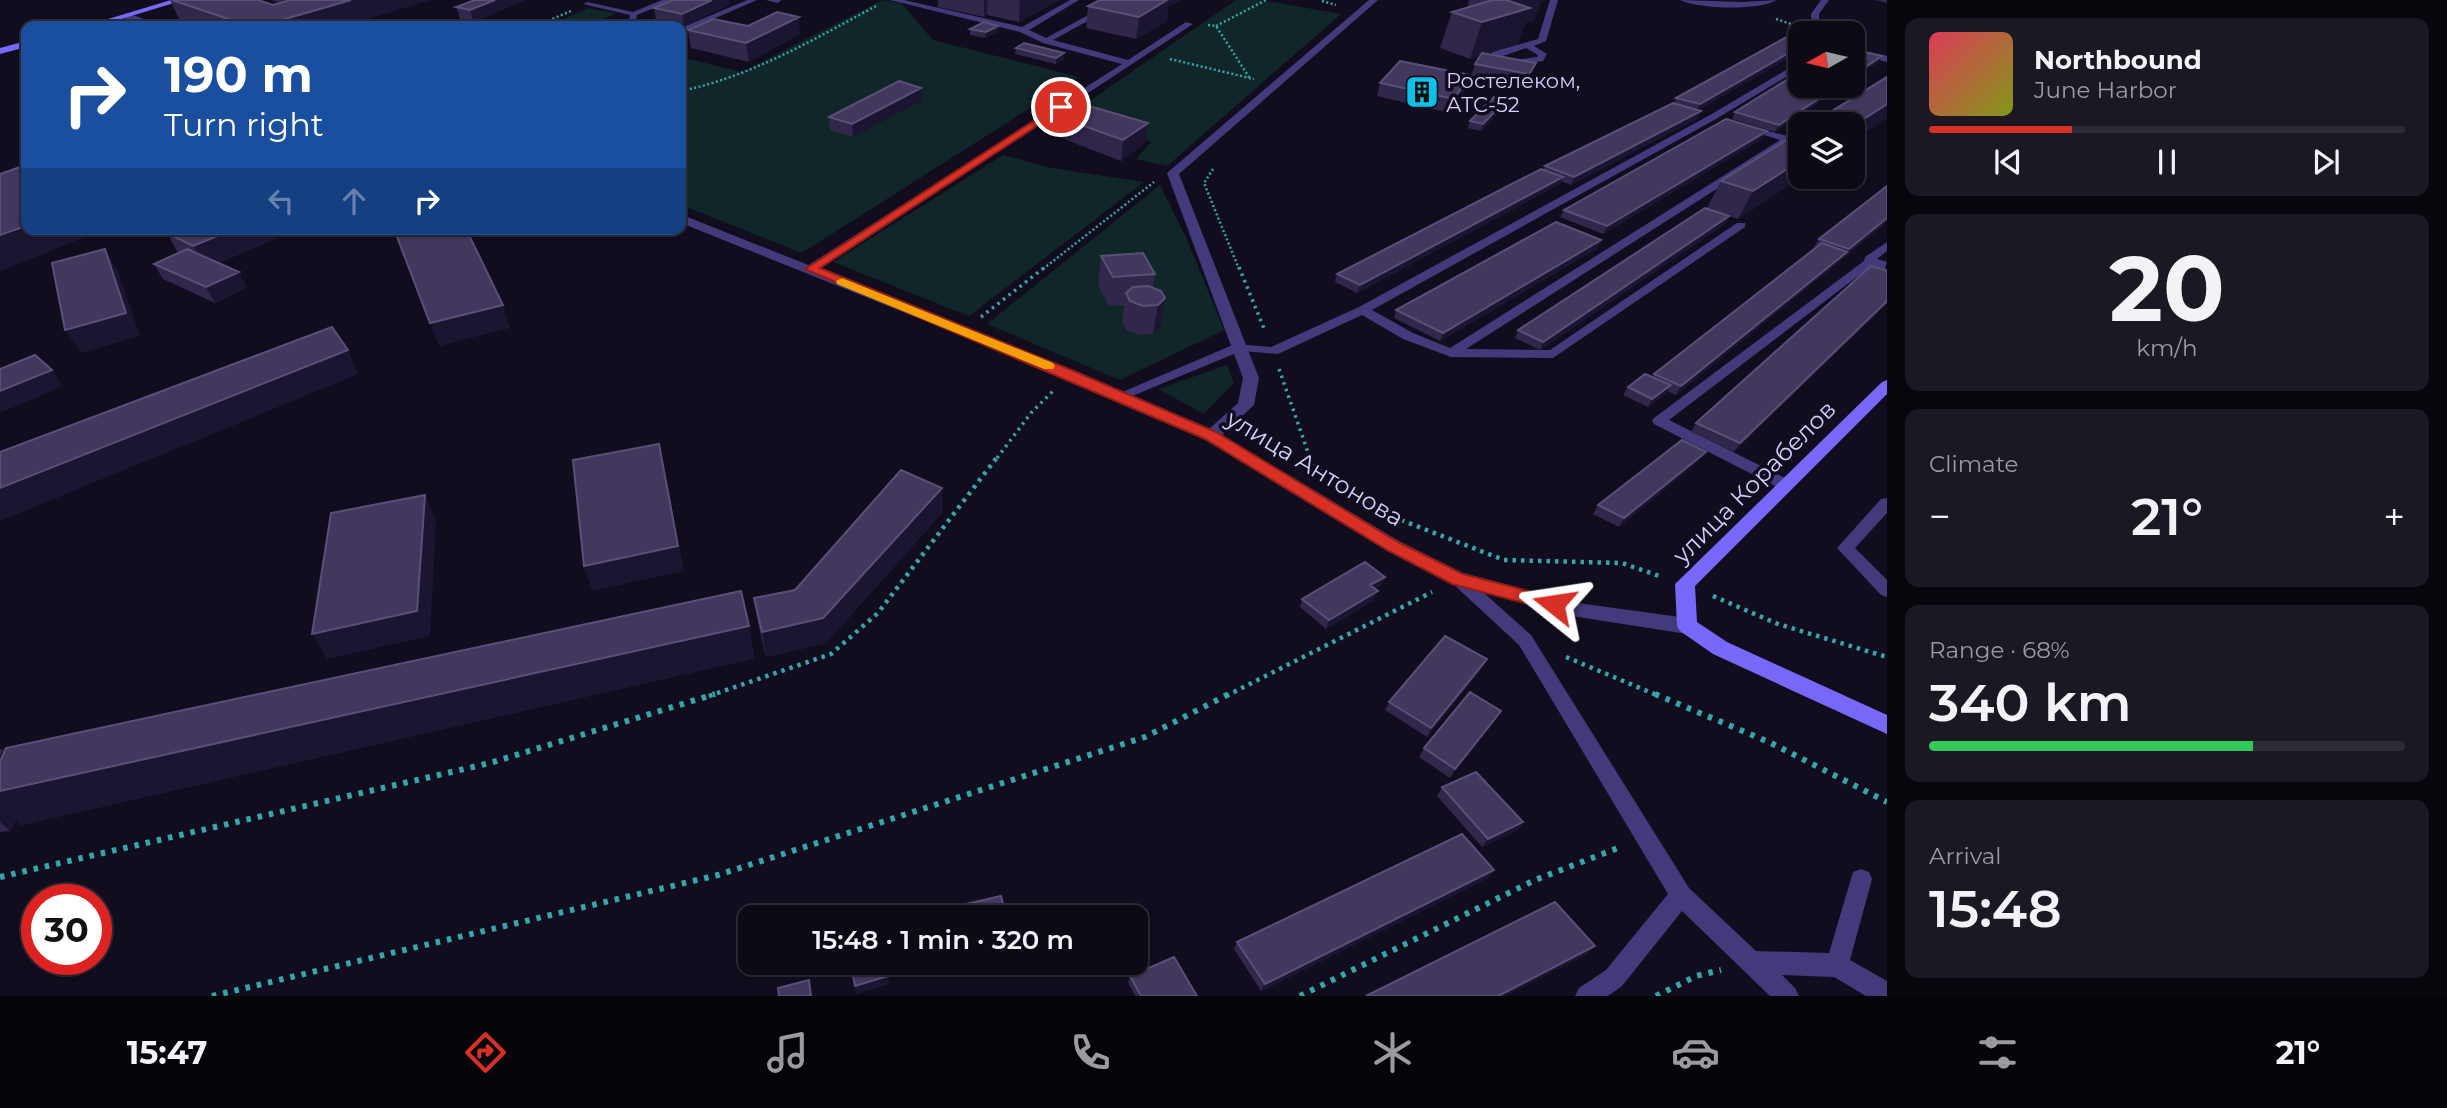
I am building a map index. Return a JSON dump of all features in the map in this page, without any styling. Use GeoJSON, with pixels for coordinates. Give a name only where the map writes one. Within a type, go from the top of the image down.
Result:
{"type":"FeatureCollection","features":[{"type":"Feature","properties":{"kind":"street"},"geometry":{"type":"LineString","coordinates":[[108,21],[180,0]]}},
{"type":"Feature","properties":{"kind":"street"},"geometry":{"type":"LineString","coordinates":[[1210,436],[1246,405],[1251,377],[1173,173],[1374,0]]}},
{"type":"Feature","properties":{"kind":"street"},"geometry":{"type":"LineString","coordinates":[[126,16],[142,21]]}},
{"type":"Feature","properties":{"kind":"street"},"geometry":{"type":"LineString","coordinates":[[0,51],[21,45]]}},
{"type":"Feature","properties":{"kind":"street","name":"улица Антонова"},"geometry":{"type":"LineString","coordinates":[[686,221],[1070,374],[1210,436],[1392,546],[1458,579],[1578,610],[1687,626],[1720,648],[1887,725]]}},
{"type":"Feature","properties":{"kind":"street","name":"улица Корабелов"},"geometry":{"type":"LineString","coordinates":[[1687,626],[1685,584],[1887,385]]}},
{"type":"Feature","properties":{"kind":"lane"},"geometry":{"type":"LineString","coordinates":[[587,4],[634,14],[669,0]]}},
{"type":"Feature","properties":{"kind":"lane"},"geometry":{"type":"LineString","coordinates":[[686,29],[753,0]]}},
{"type":"Feature","properties":{"kind":"lane"},"geometry":{"type":"LineString","coordinates":[[894,0],[1023,30],[1046,41],[1129,62]]}},
{"type":"Feature","properties":{"kind":"lane"},"geometry":{"type":"LineString","coordinates":[[1023,30],[1075,0]]}},
{"type":"Feature","properties":{"kind":"lane"},"geometry":{"type":"LineString","coordinates":[[1046,41],[1122,0]]}},
{"type":"Feature","properties":{"kind":"lane"},"geometry":{"type":"LineString","coordinates":[[1528,46],[1543,54],[1541,59],[1526,63],[1508,63],[1492,59],[1495,54],[1542,41],[1554,0]]}},
{"type":"Feature","properties":{"kind":"lane"},"geometry":{"type":"LineString","coordinates":[[1684,0],[1723,5],[1772,1]]}},
{"type":"Feature","properties":{"kind":"lane"},"geometry":{"type":"LineString","coordinates":[[1759,0],[1772,1]]}},
{"type":"Feature","properties":{"kind":"lane"},"geometry":{"type":"LineString","coordinates":[[1816,21],[1815,14],[1825,0]]}},
{"type":"Feature","properties":{"kind":"lane"},"geometry":{"type":"LineString","coordinates":[[723,13],[733,15]]}},
{"type":"Feature","properties":{"kind":"lane"},"geometry":{"type":"LineString","coordinates":[[634,14],[632,20],[636,21]]}},
{"type":"Feature","properties":{"kind":"lane"},"geometry":{"type":"LineString","coordinates":[[811,269],[1189,24]]}},
{"type":"Feature","properties":{"kind":"lane"},"geometry":{"type":"LineString","coordinates":[[1866,43],[1878,45]]}},
{"type":"Feature","properties":{"kind":"lane"},"geometry":{"type":"LineString","coordinates":[[1866,53],[1887,59]]}},
{"type":"Feature","properties":{"kind":"lane"},"geometry":{"type":"LineString","coordinates":[[1120,396],[1240,347],[1273,351],[1363,310],[1713,117],[1788,72]]}},
{"type":"Feature","properties":{"kind":"lane"},"geometry":{"type":"LineString","coordinates":[[1713,117],[1725,120]]}},
{"type":"Feature","properties":{"kind":"lane"},"geometry":{"type":"LineString","coordinates":[[1738,124],[1788,139]]}},
{"type":"Feature","properties":{"kind":"lane"},"geometry":{"type":"LineString","coordinates":[[1451,353],[1788,139]]}},
{"type":"Feature","properties":{"kind":"lane"},"geometry":{"type":"LineString","coordinates":[[1363,310],[1408,336],[1451,353],[1553,354],[1741,225]]}},
{"type":"Feature","properties":{"kind":"lane"},"geometry":{"type":"LineString","coordinates":[[1887,245],[1869,260],[1887,267]]}},
{"type":"Feature","properties":{"kind":"lane"},"geometry":{"type":"LineString","coordinates":[[1784,484],[1659,421],[1864,265],[1887,273]]}},
{"type":"Feature","properties":{"kind":"lane"},"geometry":{"type":"LineString","coordinates":[[1887,503],[1845,548],[1887,591]]}},
{"type":"Feature","properties":{"kind":"lane"},"geometry":{"type":"LineString","coordinates":[[1458,579],[1525,640],[1681,895],[1787,996]]}},
{"type":"Feature","properties":{"kind":"lane"},"geometry":{"type":"LineString","coordinates":[[1837,965],[1861,879]]}},
{"type":"Feature","properties":{"kind":"lane"},"geometry":{"type":"LineString","coordinates":[[1587,996],[1614,978],[1681,895]]}},
{"type":"Feature","properties":{"kind":"lane"},"geometry":{"type":"LineString","coordinates":[[1749,962],[1837,965],[1887,995]]}},
{"type":"Feature","properties":{"kind":"path"},"geometry":{"type":"LineString","coordinates":[[1189,24],[1216,26],[1266,0]]}},
{"type":"Feature","properties":{"kind":"path"},"geometry":{"type":"LineString","coordinates":[[686,90],[703,87],[762,65],[880,4]]}},
{"type":"Feature","properties":{"kind":"path"},"geometry":{"type":"LineString","coordinates":[[1815,14],[1878,45]]}},
{"type":"Feature","properties":{"kind":"path"},"geometry":{"type":"LineString","coordinates":[[1216,26],[1250,78]]}},
{"type":"Feature","properties":{"kind":"path"},"geometry":{"type":"LineString","coordinates":[[1129,62],[1160,57],[1276,83]]}},
{"type":"Feature","properties":{"kind":"path"},"geometry":{"type":"LineString","coordinates":[[1216,162],[1204,183],[1273,351],[1312,465],[1323,473]]}},
{"type":"Feature","properties":{"kind":"path"},"geometry":{"type":"LineString","coordinates":[[979,318],[1152,183],[1173,173]]}},
{"type":"Feature","properties":{"kind":"path"},"geometry":{"type":"LineString","coordinates":[[0,877],[490,763],[726,691],[831,654],[878,612],[1031,413],[1070,374]]}},
{"type":"Feature","properties":{"kind":"path"},"geometry":{"type":"LineString","coordinates":[[1399,519],[1504,560],[1622,563],[1685,584],[1778,624],[1887,657]]}},
{"type":"Feature","properties":{"kind":"path"},"geometry":{"type":"LineString","coordinates":[[212,996],[718,875],[1145,737],[1458,579]]}},
{"type":"Feature","properties":{"kind":"path"},"geometry":{"type":"LineString","coordinates":[[1525,640],[1771,743],[1887,802]]}},
{"type":"Feature","properties":{"kind":"path"},"geometry":{"type":"LineString","coordinates":[[1300,996],[1535,880],[1647,837]]}},
{"type":"Feature","properties":{"kind":"path"},"geometry":{"type":"LineString","coordinates":[[1656,996],[1696,976],[1749,962]]}},
{"type":"Feature","properties":{"kind":"green space"},"geometry":{"type":"Polygon","coordinates":[[[882,0],[901,3],[933,40],[1079,77],[802,253],[686,207],[686,58],[742,72],[882,0]]]}},
{"type":"Feature","properties":{"kind":"green space"},"geometry":{"type":"Polygon","coordinates":[[[1236,0],[1261,0],[1341,14],[1167,166],[1136,159],[1151,142],[1072,113],[1236,0]]]}},
{"type":"Feature","properties":{"kind":"green space"},"geometry":{"type":"Polygon","coordinates":[[[588,8],[616,13],[600,21],[558,21],[588,8]]]}},
{"type":"Feature","properties":{"kind":"green space"},"geometry":{"type":"Polygon","coordinates":[[[1003,155],[1052,168],[1144,182],[969,316],[833,262],[1003,155]]]}},
{"type":"Feature","properties":{"kind":"green space"},"geometry":{"type":"Polygon","coordinates":[[[1160,185],[1186,237],[1224,330],[1120,380],[987,324],[1160,185]]]}},
{"type":"Feature","properties":{"kind":"green space"},"geometry":{"type":"Polygon","coordinates":[[[1227,365],[1234,383],[1204,414],[1158,389],[1227,365]]]}},
{"type":"Feature","properties":{"kind":"building"},"geometry":{"type":"Polygon","coordinates":[[[172,0],[258,0],[273,5],[291,0],[351,0],[278,21],[234,21],[172,0]]]}},
{"type":"Feature","properties":{"kind":"building"},"geometry":{"type":"Polygon","coordinates":[[[475,0],[495,0],[470,10],[456,7],[475,0]]]}},
{"type":"Feature","properties":{"kind":"building"},"geometry":{"type":"Polygon","coordinates":[[[673,0],[712,0],[682,14],[654,8],[673,0]]]}},
{"type":"Feature","properties":{"kind":"building"},"geometry":{"type":"Polygon","coordinates":[[[1100,0],[1167,0],[1139,17],[1088,6],[1100,0]]]}},
{"type":"Feature","properties":{"kind":"building"},"geometry":{"type":"Polygon","coordinates":[[[1493,0],[1506,0],[1530,8],[1482,22],[1452,12],[1493,0]]]}},
{"type":"Feature","properties":{"kind":"building"},"geometry":{"type":"Polygon","coordinates":[[[777,12],[799,17],[746,43],[688,30],[713,19],[748,26],[777,12]]]}},
{"type":"Feature","properties":{"kind":"building"},"geometry":{"type":"Polygon","coordinates":[[[984,22],[998,26],[986,32],[970,29],[984,22]]]}},
{"type":"Feature","properties":{"kind":"building"},"geometry":{"type":"Polygon","coordinates":[[[1788,36],[1788,53],[1700,104],[1676,98],[1788,36]]]}},
{"type":"Feature","properties":{"kind":"building"},"geometry":{"type":"Polygon","coordinates":[[[1024,43],[1064,53],[1056,58],[1016,48],[1024,43]]]}},
{"type":"Feature","properties":{"kind":"building"},"geometry":{"type":"Polygon","coordinates":[[[1482,53],[1536,63],[1529,74],[1475,64],[1482,53]]]}},
{"type":"Feature","properties":{"kind":"building"},"geometry":{"type":"Polygon","coordinates":[[[1866,53],[1882,56],[1866,66],[1866,53]]]}},
{"type":"Feature","properties":{"kind":"building"},"geometry":{"type":"Polygon","coordinates":[[[1400,61],[1470,75],[1454,99],[1380,83],[1400,61]]]}},
{"type":"Feature","properties":{"kind":"building"},"geometry":{"type":"Polygon","coordinates":[[[1887,77],[1887,104],[1865,118],[1865,112],[1830,112],[1853,98],[1866,98],[1866,90],[1887,77]]]}},
{"type":"Feature","properties":{"kind":"building"},"geometry":{"type":"Polygon","coordinates":[[[1788,79],[1788,98],[1820,98],[1799,112],[1788,112],[1788,119],[1779,125],[1735,112],[1788,79]]]}},
{"type":"Feature","properties":{"kind":"building"},"geometry":{"type":"Polygon","coordinates":[[[899,81],[921,88],[852,124],[829,117],[899,81]]]}},
{"type":"Feature","properties":{"kind":"building"},"geometry":{"type":"Polygon","coordinates":[[[1494,97],[1507,99],[1483,124],[1470,121],[1494,97]]]}},
{"type":"Feature","properties":{"kind":"building"},"geometry":{"type":"Polygon","coordinates":[[[1072,101],[1148,123],[1123,140],[1053,115],[1072,101]]]}},
{"type":"Feature","properties":{"kind":"building"},"geometry":{"type":"Polygon","coordinates":[[[1673,103],[1701,111],[1574,177],[1545,166],[1673,103]]]}},
{"type":"Feature","properties":{"kind":"building"},"geometry":{"type":"Polygon","coordinates":[[[1726,119],[1767,131],[1607,226],[1564,210],[1726,119]]]}},
{"type":"Feature","properties":{"kind":"building"},"geometry":{"type":"Polygon","coordinates":[[[1788,139],[1788,168],[1753,191],[1721,181],[1788,139]]]}},
{"type":"Feature","properties":{"kind":"building"},"geometry":{"type":"Polygon","coordinates":[[[21,167],[21,228],[0,235],[0,174],[21,167]]]}},
{"type":"Feature","properties":{"kind":"building"},"geometry":{"type":"Polygon","coordinates":[[[1541,169],[1563,177],[1360,285],[1337,274],[1541,169]]]}},
{"type":"Feature","properties":{"kind":"building"},"geometry":{"type":"Polygon","coordinates":[[[1887,186],[1887,218],[1849,249],[1819,239],[1887,186]]]}},
{"type":"Feature","properties":{"kind":"building"},"geometry":{"type":"Polygon","coordinates":[[[1705,208],[1729,216],[1543,342],[1518,330],[1705,208]]]}},
{"type":"Feature","properties":{"kind":"building"},"geometry":{"type":"Polygon","coordinates":[[[1556,222],[1601,240],[1443,333],[1396,310],[1556,222]]]}},
{"type":"Feature","properties":{"kind":"building"},"geometry":{"type":"Polygon","coordinates":[[[171,235],[220,235],[193,246],[171,235]]]}},
{"type":"Feature","properties":{"kind":"building"},"geometry":{"type":"Polygon","coordinates":[[[396,235],[469,235],[503,305],[430,323],[396,235]]]}},
{"type":"Feature","properties":{"kind":"building"},"geometry":{"type":"Polygon","coordinates":[[[1822,243],[1847,252],[1681,386],[1654,374],[1822,243]]]}},
{"type":"Feature","properties":{"kind":"building"},"geometry":{"type":"Polygon","coordinates":[[[105,249],[126,313],[65,330],[52,263],[105,249]]]}},
{"type":"Feature","properties":{"kind":"building"},"geometry":{"type":"Polygon","coordinates":[[[187,249],[239,272],[206,287],[154,264],[187,249]]]}},
{"type":"Feature","properties":{"kind":"building"},"geometry":{"type":"Polygon","coordinates":[[[1143,253],[1155,274],[1113,277],[1101,256],[1143,253]]]}},
{"type":"Feature","properties":{"kind":"building"},"geometry":{"type":"Polygon","coordinates":[[[1871,266],[1887,271],[1887,301],[1740,443],[1696,423],[1871,266]]]}},
{"type":"Feature","properties":{"kind":"building"},"geometry":{"type":"Polygon","coordinates":[[[1148,286],[1161,291],[1165,298],[1158,305],[1143,306],[1130,301],[1126,293],[1133,287],[1148,286]]]}},
{"type":"Feature","properties":{"kind":"building"},"geometry":{"type":"Polygon","coordinates":[[[332,327],[348,350],[0,488],[0,452],[332,327]]]}},
{"type":"Feature","properties":{"kind":"building"},"geometry":{"type":"Polygon","coordinates":[[[35,355],[52,370],[0,391],[0,369],[35,355]]]}},
{"type":"Feature","properties":{"kind":"building"},"geometry":{"type":"Polygon","coordinates":[[[1645,374],[1671,385],[1652,399],[1628,387],[1645,374]]]}},
{"type":"Feature","properties":{"kind":"building"},"geometry":{"type":"Polygon","coordinates":[[[1682,440],[1706,452],[1624,518],[1598,505],[1682,440]]]}},
{"type":"Feature","properties":{"kind":"building"},"geometry":{"type":"Polygon","coordinates":[[[659,444],[678,546],[584,566],[573,460],[659,444]]]}},
{"type":"Feature","properties":{"kind":"building"},"geometry":{"type":"Polygon","coordinates":[[[901,470],[942,488],[823,618],[762,632],[754,598],[795,590],[901,470]]]}},
{"type":"Feature","properties":{"kind":"building"},"geometry":{"type":"Polygon","coordinates":[[[425,495],[417,611],[312,634],[331,513],[425,495]]]}},
{"type":"Feature","properties":{"kind":"building"},"geometry":{"type":"Polygon","coordinates":[[[1365,562],[1385,577],[1370,585],[1378,591],[1329,620],[1302,599],[1365,562]]]}},
{"type":"Feature","properties":{"kind":"building"},"geometry":{"type":"Polygon","coordinates":[[[741,591],[749,626],[0,791],[0,762],[6,748],[741,591]]]}},
{"type":"Feature","properties":{"kind":"building"},"geometry":{"type":"Polygon","coordinates":[[[1445,636],[1487,659],[1431,728],[1389,702],[1445,636]]]}},
{"type":"Feature","properties":{"kind":"building"},"geometry":{"type":"Polygon","coordinates":[[[1470,692],[1501,711],[1455,769],[1424,748],[1470,692]]]}},
{"type":"Feature","properties":{"kind":"building"},"geometry":{"type":"Polygon","coordinates":[[[1476,772],[1523,822],[1488,839],[1442,787],[1476,772]]]}},
{"type":"Feature","properties":{"kind":"building"},"geometry":{"type":"Polygon","coordinates":[[[1462,834],[1494,870],[1265,984],[1237,942],[1462,834]]]}},
{"type":"Feature","properties":{"kind":"building"},"geometry":{"type":"Polygon","coordinates":[[[1001,896],[1004,905],[966,905],[1001,896]]]}},
{"type":"Feature","properties":{"kind":"building"},"geometry":{"type":"Polygon","coordinates":[[[1555,902],[1595,946],[1498,996],[1366,996],[1555,902]]]}},
{"type":"Feature","properties":{"kind":"building"},"geometry":{"type":"Polygon","coordinates":[[[1174,957],[1197,996],[1141,996],[1130,976],[1148,975],[1148,968],[1174,957]]]}},
{"type":"Feature","properties":{"kind":"building"},"geometry":{"type":"Polygon","coordinates":[[[853,975],[888,975],[888,976],[855,986],[853,975]]]}},
{"type":"Feature","properties":{"kind":"building"},"geometry":{"type":"Polygon","coordinates":[[[809,980],[811,996],[779,996],[778,988],[809,980]]]}},
{"type":"Feature","properties":{"kind":"slow traffic"},"geometry":{"type":"LineString","coordinates":[[842,281],[1049,366]]}},
{"type":"Feature","properties":{"kind":"place","name":"Ростелеком, АТС-52"},"geometry":{"type":"Point","coordinates":[1422,92]}},
{"type":"Feature","properties":{"kind":"route"},"geometry":{"type":"LineString","coordinates":[[1061,107],[811,269],[1070,374],[1210,436],[1392,546],[1458,579],[1554,604]]}}]}
